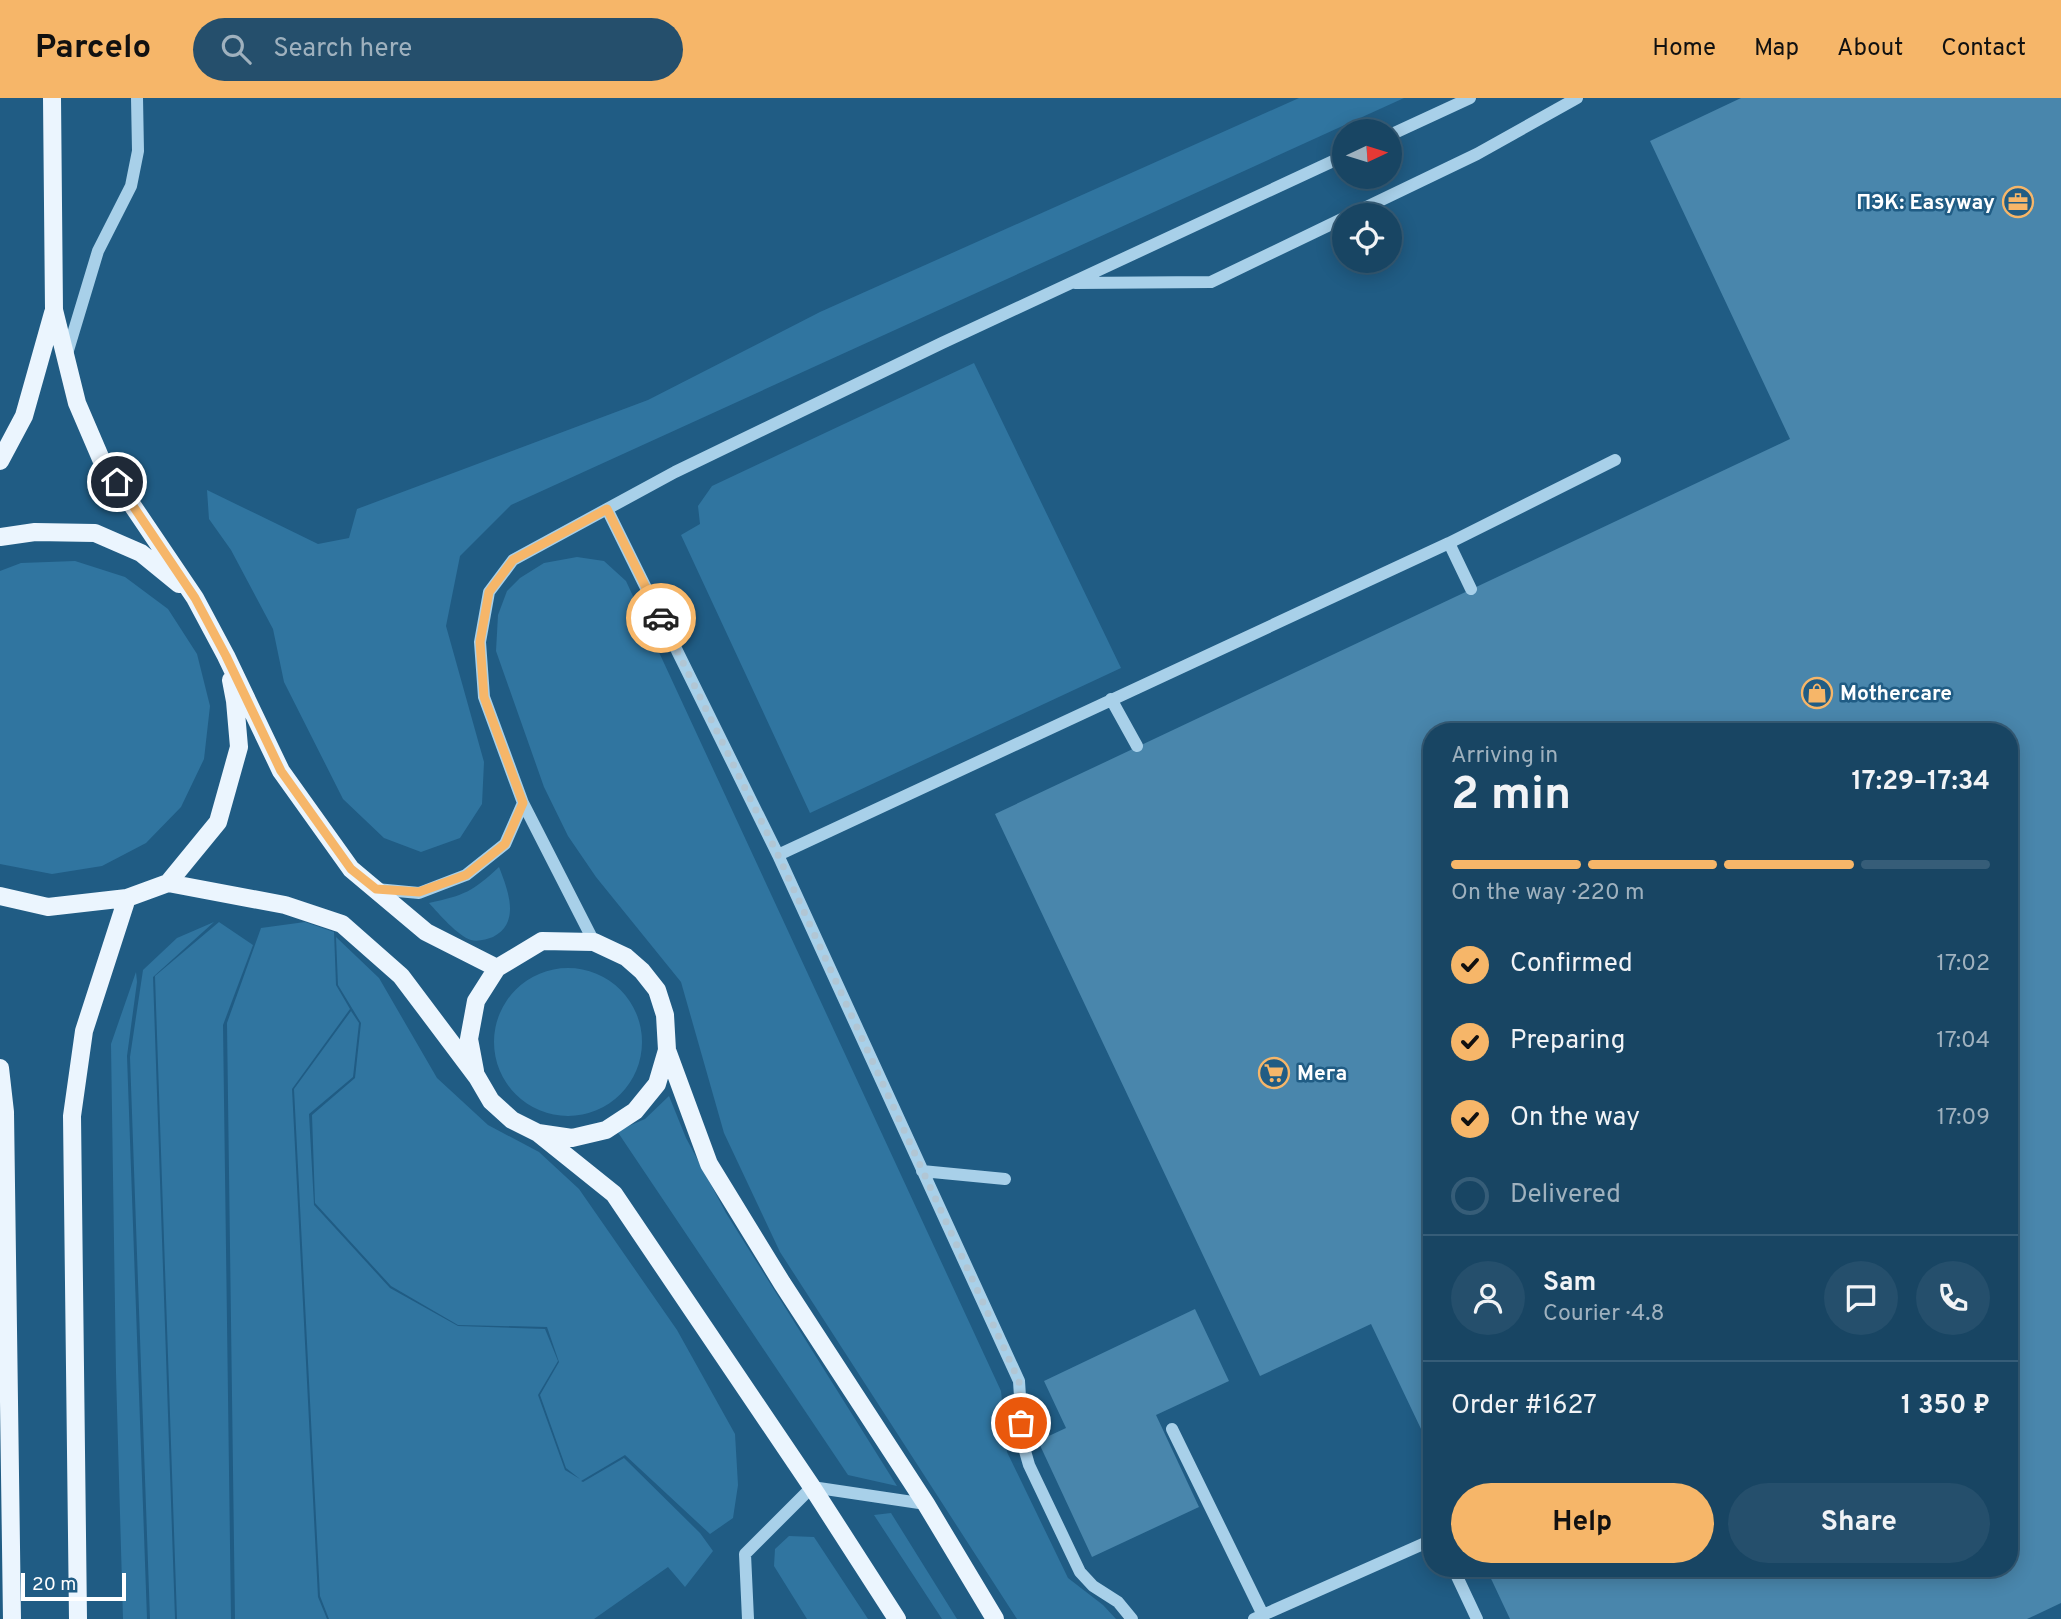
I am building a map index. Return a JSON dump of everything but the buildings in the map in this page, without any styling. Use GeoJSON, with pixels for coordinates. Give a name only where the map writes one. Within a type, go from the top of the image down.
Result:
{"type":"FeatureCollection","features":[{"type":"Feature","properties":{"kind":"main road"},"geometry":{"type":"LineString","coordinates":[[52,98],[54,310],[77,404],[101,459],[195,598],[281,771],[351,869],[426,932],[498,968]]}},
{"type":"Feature","properties":{"kind":"main road"},"geometry":{"type":"LineString","coordinates":[[0,461],[24,416],[54,310]]}},
{"type":"Feature","properties":{"kind":"main road"},"geometry":{"type":"LineString","coordinates":[[0,537],[35,532],[95,533],[141,553],[195,598]]}},
{"type":"Feature","properties":{"kind":"main road"},"geometry":{"type":"LineString","coordinates":[[0,896],[48,907],[127,898],[168,883],[218,822],[239,747],[235,701],[226,656]]}},
{"type":"Feature","properties":{"kind":"main road"},"geometry":{"type":"LineString","coordinates":[[168,883],[285,905],[342,924],[401,976],[477,1077],[491,1101],[512,1120],[538,1133],[614,1194],[897,1619]]}},
{"type":"Feature","properties":{"kind":"main road"},"geometry":{"type":"LineString","coordinates":[[78,1619],[72,1116],[83,1031],[127,898]]}},
{"type":"Feature","properties":{"kind":"main road"},"geometry":{"type":"LineString","coordinates":[[477,1077],[469,1039],[476,1001],[498,968],[542,942],[594,942],[626,957],[642,971],[657,990],[665,1015],[667,1050],[709,1164],[782,1283],[926,1504],[995,1619]]}},
{"type":"Feature","properties":{"kind":"main road"},"geometry":{"type":"LineString","coordinates":[[538,1133],[572,1138],[606,1130],[626,1118],[657,1084],[667,1050]]}},
{"type":"Feature","properties":{"kind":"main road"},"geometry":{"type":"LineString","coordinates":[[0,1068],[5,1112],[12,1619]]}},
{"type":"Feature","properties":{"kind":"lane"},"geometry":{"type":"LineString","coordinates":[[66,358],[98,251],[131,186],[138,150],[137,98]]}},
{"type":"Feature","properties":{"kind":"lane"},"geometry":{"type":"LineString","coordinates":[[1402,129],[1470,98]]}},
{"type":"Feature","properties":{"kind":"lane"},"geometry":{"type":"LineString","coordinates":[[1375,203],[1477,154],[1577,98]]}},
{"type":"Feature","properties":{"kind":"lane"},"geometry":{"type":"LineString","coordinates":[[594,942],[523,803],[484,697],[480,642],[489,592],[513,560],[675,472],[942,343],[1332,162]]}},
{"type":"Feature","properties":{"kind":"lane"},"geometry":{"type":"LineString","coordinates":[[1071,283],[1212,282],[1332,224]]}},
{"type":"Feature","properties":{"kind":"lane"},"geometry":{"type":"LineString","coordinates":[[778,855],[1449,542],[1615,460]]}},
{"type":"Feature","properties":{"kind":"lane"},"geometry":{"type":"LineString","coordinates":[[607,509],[778,855],[1019,1381],[1023,1444],[1029,1465],[1080,1572],[1093,1586],[1118,1602],[1132,1619]]}},
{"type":"Feature","properties":{"kind":"lane"},"geometry":{"type":"LineString","coordinates":[[1449,542],[1471,590]]}},
{"type":"Feature","properties":{"kind":"lane"},"geometry":{"type":"LineString","coordinates":[[1111,699],[1137,746]]}},
{"type":"Feature","properties":{"kind":"lane"},"geometry":{"type":"LineString","coordinates":[[376,889],[419,892],[466,875],[505,844],[523,803]]}},
{"type":"Feature","properties":{"kind":"lane"},"geometry":{"type":"LineString","coordinates":[[922,1171],[1005,1179]]}},
{"type":"Feature","properties":{"kind":"lane"},"geometry":{"type":"LineString","coordinates":[[1172,1429],[1259,1617],[1423,1544]]}},
{"type":"Feature","properties":{"kind":"lane"},"geometry":{"type":"LineString","coordinates":[[748,1619],[745,1554],[811,1487],[926,1504]]}},
{"type":"Feature","properties":{"kind":"lane"},"geometry":{"type":"LineString","coordinates":[[1456,1577],[1471,1617]]}},
{"type":"Feature","properties":{"kind":"shaded area"},"geometry":{"type":"Polygon","coordinates":[[[1299,98],[1404,98],[1358,119],[1332,119],[1332,131],[511,505],[460,556],[446,626],[484,762],[482,804],[460,838],[421,852],[384,838],[343,799],[284,682],[273,629],[231,550],[209,519],[207,490],[318,544],[349,538],[357,509],[648,400],[820,312],[1299,98]]]}},
{"type":"Feature","properties":{"kind":"shaded area"},"geometry":{"type":"Polygon","coordinates":[[[974,363],[1121,668],[810,813],[681,535],[700,524],[698,506],[712,486],[974,363]]]}},
{"type":"Feature","properties":{"kind":"shaded area"},"geometry":{"type":"Polygon","coordinates":[[[577,557],[604,561],[626,581],[1001,1391],[1007,1452],[1068,1578],[1103,1605],[1116,1619],[1017,1619],[780,1252],[724,1133],[681,982],[596,877],[568,836],[544,787],[496,651],[498,615],[507,591],[520,578],[544,563],[577,557]]]}},
{"type":"Feature","properties":{"kind":"shaded area"},"geometry":{"type":"Polygon","coordinates":[[[75,561],[125,577],[168,609],[197,654],[210,706],[204,759],[181,807],[146,843],[102,866],[52,874],[0,864],[0,571],[21,563],[75,561]]]}},
{"type":"Feature","properties":{"kind":"shaded area"},"geometry":{"type":"Polygon","coordinates":[[[499,867],[506,886],[510,915],[502,931],[493,937],[477,941],[466,938],[429,903],[467,891],[499,867]]]}},
{"type":"Feature","properties":{"kind":"shaded area"},"geometry":{"type":"Polygon","coordinates":[[[214,922],[153,977],[175,1619],[150,1619],[130,1057],[143,970],[177,938],[214,922]]]}},
{"type":"Feature","properties":{"kind":"shaded area"},"geometry":{"type":"Polygon","coordinates":[[[219,922],[253,945],[223,1025],[231,1619],[177,1619],[155,976],[219,922]]]}},
{"type":"Feature","properties":{"kind":"shaded area"},"geometry":{"type":"Polygon","coordinates":[[[305,922],[334,932],[336,985],[350,1009],[292,1089],[318,1597],[327,1619],[235,1619],[227,1023],[261,928],[305,922]]]}},
{"type":"Feature","properties":{"kind":"shaded area"},"geometry":{"type":"Polygon","coordinates":[[[336,937],[379,978],[437,1078],[488,1125],[539,1152],[579,1189],[677,1330],[735,1434],[738,1485],[733,1518],[710,1534],[625,1455],[581,1481],[624,1458],[700,1533],[713,1551],[685,1587],[668,1567],[594,1619],[329,1619],[320,1596],[294,1089],[351,1011],[359,1023],[353,1077],[309,1114],[314,1205],[390,1288],[458,1326],[545,1329],[558,1361],[538,1395],[565,1470],[580,1479],[566,1468],[540,1395],[559,1362],[547,1327],[458,1325],[391,1286],[315,1203],[312,1115],[355,1078],[361,1023],[338,985],[336,937]]]}},
{"type":"Feature","properties":{"kind":"shaded area"},"geometry":{"type":"Polygon","coordinates":[[[568,968],[596,973],[621,989],[637,1014],[642,1042],[637,1070],[621,1095],[596,1111],[568,1116],[540,1111],[515,1095],[499,1070],[494,1042],[499,1014],[515,989],[540,973],[568,968]]]}},
{"type":"Feature","properties":{"kind":"shaded area"},"geometry":{"type":"Polygon","coordinates":[[[136,972],[127,1056],[147,1619],[123,1619],[111,1044],[136,972]]]}},
{"type":"Feature","properties":{"kind":"shaded area"},"geometry":{"type":"Polygon","coordinates":[[[669,1096],[686,1138],[726,1213],[897,1486],[848,1475],[617,1131],[645,1119],[669,1096]]]}},
{"type":"Feature","properties":{"kind":"shaded area"},"geometry":{"type":"Polygon","coordinates":[[[891,1513],[957,1619],[942,1619],[874,1515],[891,1513]]]}},
{"type":"Feature","properties":{"kind":"shaded area"},"geometry":{"type":"Polygon","coordinates":[[[789,1536],[814,1537],[868,1619],[807,1619],[774,1566],[775,1549],[789,1536]]]}},
{"type":"Feature","properties":{"kind":"way so far"},"geometry":{"type":"LineString","coordinates":[[661,618],[778,855],[1019,1381],[1021,1423]]}},
{"type":"Feature","properties":{"kind":"place","name":"ПЭК: Easyway"},"geometry":{"type":"Point","coordinates":[2018,202]}},
{"type":"Feature","properties":{"kind":"place","name":"Mothercare"},"geometry":{"type":"Point","coordinates":[1817,693]}},
{"type":"Feature","properties":{"kind":"place","name":"Мега"},"geometry":{"type":"Point","coordinates":[1274,1073]}},
{"type":"Feature","properties":{"kind":"route"},"geometry":{"type":"LineString","coordinates":[[117,482],[195,598],[281,771],[351,869],[376,889],[419,892],[466,875],[505,844],[523,803],[484,697],[480,642],[489,592],[513,560],[607,509],[661,618]]}}]}
